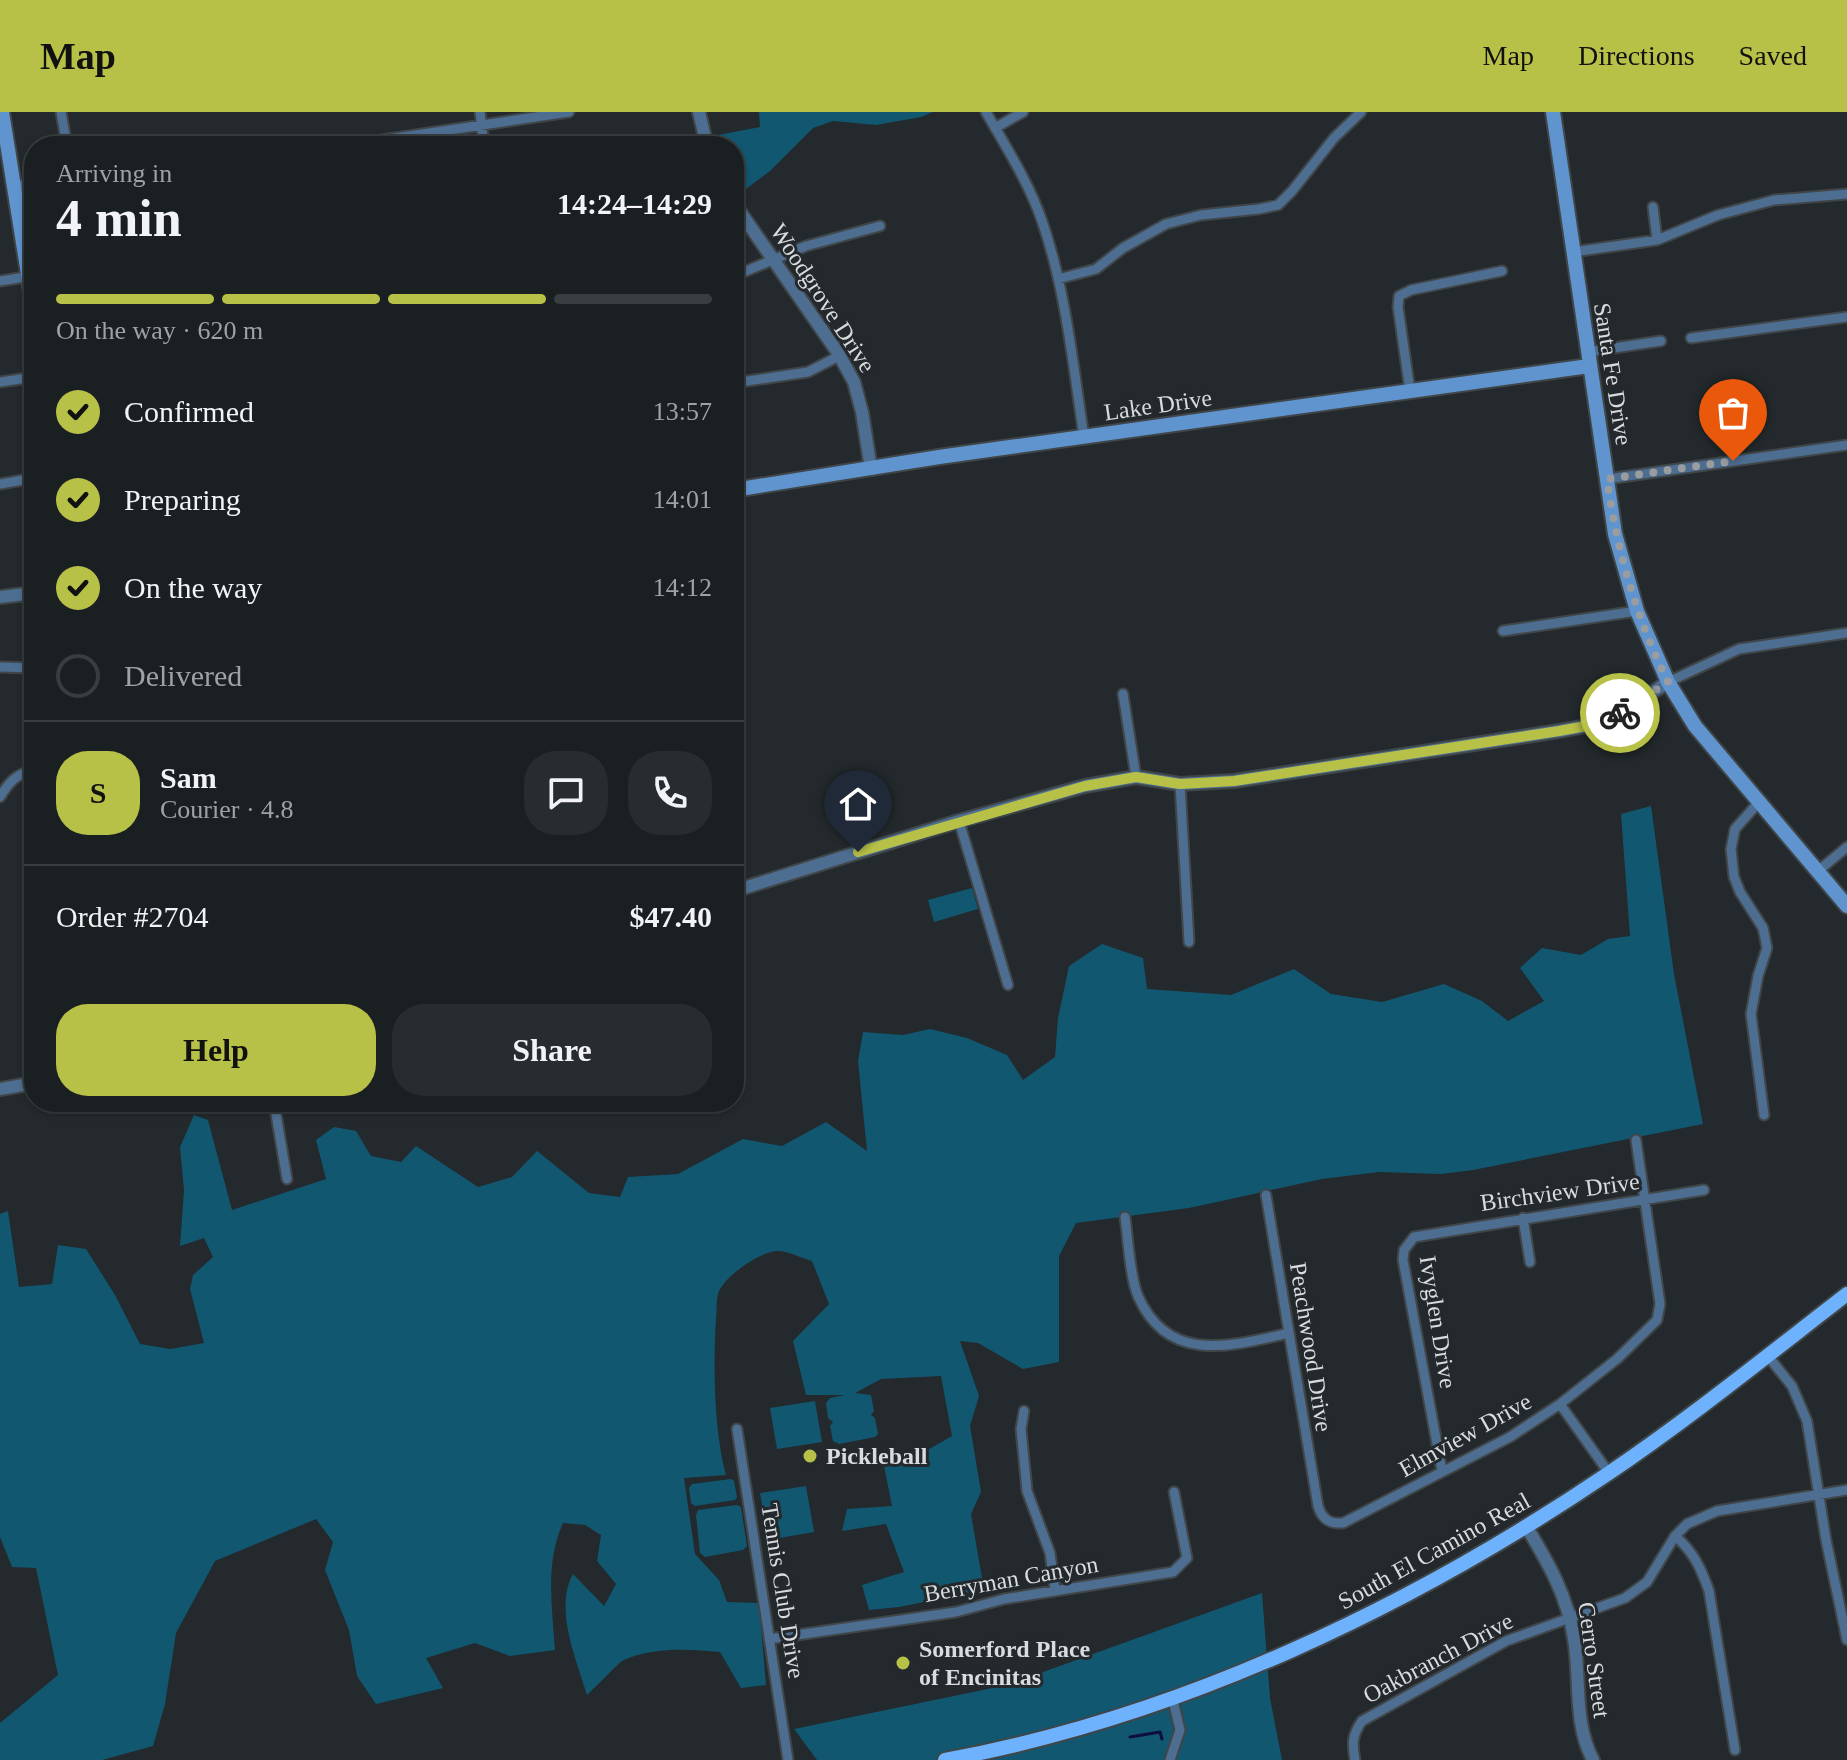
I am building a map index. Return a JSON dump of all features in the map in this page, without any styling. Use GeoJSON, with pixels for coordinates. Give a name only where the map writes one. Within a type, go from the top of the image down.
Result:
{"type":"FeatureCollection","features":[{"type":"Feature","properties":{"kind":"main road"},"geometry":{"type":"LineString","coordinates":[[2,112],[24,239]]}},
{"type":"Feature","properties":{"kind":"main road","name":"Santa Fe Drive"},"geometry":{"type":"LineString","coordinates":[[1553,112],[1615,534],[1637,611],[1668,682],[1695,726],[1847,906]]}},
{"type":"Feature","properties":{"kind":"main road","name":"Lake Drive"},"geometry":{"type":"LineString","coordinates":[[744,488],[1410,391],[1588,359]]}},
{"type":"Feature","properties":{"kind":"main road","name":"South El Camino Real"},"geometry":{"type":"LineString","coordinates":[[945,1760],[1070,1731],[1172,1696],[1338,1630],[1416,1592],[1609,1473],[1847,1294]]}},
{"type":"Feature","properties":{"kind":"street"},"geometry":{"type":"LineString","coordinates":[[61,112],[65,136]]}},
{"type":"Feature","properties":{"kind":"street"},"geometry":{"type":"LineString","coordinates":[[480,112],[483,136]]}},
{"type":"Feature","properties":{"kind":"street"},"geometry":{"type":"LineString","coordinates":[[409,136],[569,112]]}},
{"type":"Feature","properties":{"kind":"street"},"geometry":{"type":"LineString","coordinates":[[699,112],[705,136]]}},
{"type":"Feature","properties":{"kind":"street"},"geometry":{"type":"LineString","coordinates":[[986,112],[1034,201],[1058,279],[1084,437]]}},
{"type":"Feature","properties":{"kind":"street"},"geometry":{"type":"LineString","coordinates":[[995,128],[1023,112]]}},
{"type":"Feature","properties":{"kind":"street"},"geometry":{"type":"LineString","coordinates":[[1058,279],[1096,269],[1123,248],[1166,224],[1201,215],[1278,205],[1334,138],[1361,112]]}},
{"type":"Feature","properties":{"kind":"street"},"geometry":{"type":"LineString","coordinates":[[14,186],[24,184]]}},
{"type":"Feature","properties":{"kind":"street"},"geometry":{"type":"LineString","coordinates":[[1573,252],[1657,240],[1718,215],[1774,200],[1847,194]]}},
{"type":"Feature","properties":{"kind":"street"},"geometry":{"type":"LineString","coordinates":[[1653,207],[1657,240]]}},
{"type":"Feature","properties":{"kind":"street","name":"Woodgrove Drive"},"geometry":{"type":"LineString","coordinates":[[744,217],[854,382],[871,469]]}},
{"type":"Feature","properties":{"kind":"street"},"geometry":{"type":"LineString","coordinates":[[744,272],[806,246],[880,226]]}},
{"type":"Feature","properties":{"kind":"street"},"geometry":{"type":"LineString","coordinates":[[1410,391],[1399,296],[1411,290],[1502,271]]}},
{"type":"Feature","properties":{"kind":"street"},"geometry":{"type":"LineString","coordinates":[[0,281],[24,277]]}},
{"type":"Feature","properties":{"kind":"street"},"geometry":{"type":"LineString","coordinates":[[1691,338],[1847,317]]}},
{"type":"Feature","properties":{"kind":"street"},"geometry":{"type":"LineString","coordinates":[[1588,359],[1661,341]]}},
{"type":"Feature","properties":{"kind":"street"},"geometry":{"type":"LineString","coordinates":[[744,382],[808,372],[839,356]]}},
{"type":"Feature","properties":{"kind":"street"},"geometry":{"type":"LineString","coordinates":[[0,382],[24,378]]}},
{"type":"Feature","properties":{"kind":"street"},"geometry":{"type":"LineString","coordinates":[[1607,479],[1847,445]]}},
{"type":"Feature","properties":{"kind":"street"},"geometry":{"type":"LineString","coordinates":[[0,484],[24,480]]}},
{"type":"Feature","properties":{"kind":"street"},"geometry":{"type":"LineString","coordinates":[[0,597],[24,594]]}},
{"type":"Feature","properties":{"kind":"street"},"geometry":{"type":"LineString","coordinates":[[1503,631],[1637,611]]}},
{"type":"Feature","properties":{"kind":"street"},"geometry":{"type":"LineString","coordinates":[[744,888],[959,821],[1085,786],[1136,777],[1180,784],[1234,781],[1401,758],[1597,724],[1668,682],[1739,649],[1847,633]]}},
{"type":"Feature","properties":{"kind":"street"},"geometry":{"type":"LineString","coordinates":[[0,667],[24,668]]}},
{"type":"Feature","properties":{"kind":"street"},"geometry":{"type":"LineString","coordinates":[[1123,694],[1136,777]]}},
{"type":"Feature","properties":{"kind":"street"},"geometry":{"type":"LineString","coordinates":[[0,797],[8,783],[24,774]]}},
{"type":"Feature","properties":{"kind":"street"},"geometry":{"type":"LineString","coordinates":[[1180,784],[1189,942]]}},
{"type":"Feature","properties":{"kind":"street"},"geometry":{"type":"LineString","coordinates":[[1758,803],[1735,829],[1731,849],[1734,877],[1763,928],[1767,948],[1751,1014],[1764,1115]]}},
{"type":"Feature","properties":{"kind":"street"},"geometry":{"type":"LineString","coordinates":[[959,821],[1008,985]]}},
{"type":"Feature","properties":{"kind":"street"},"geometry":{"type":"LineString","coordinates":[[1818,871],[1847,847]]}},
{"type":"Feature","properties":{"kind":"street"},"geometry":{"type":"LineString","coordinates":[[0,1089],[24,1085]]}},
{"type":"Feature","properties":{"kind":"street"},"geometry":{"type":"LineString","coordinates":[[276,1112],[287,1179]]}},
{"type":"Feature","properties":{"kind":"street"},"geometry":{"type":"LineString","coordinates":[[1636,1140],[1645,1200]]}},
{"type":"Feature","properties":{"kind":"street","name":"Birchview Drive"},"geometry":{"type":"LineString","coordinates":[[1422,1234],[1704,1190]]}},
{"type":"Feature","properties":{"kind":"street","name":"Peachwood Drive"},"geometry":{"type":"LineString","coordinates":[[1266,1195],[1318,1506]]}},
{"type":"Feature","properties":{"kind":"street","name":"Elmview Drive"},"geometry":{"type":"LineString","coordinates":[[1318,1506],[1326,1520],[1334,1524],[1343,1523],[1510,1437],[1560,1404],[1617,1359],[1658,1316],[1660,1304],[1645,1200]]}},
{"type":"Feature","properties":{"kind":"street"},"geometry":{"type":"LineString","coordinates":[[1125,1217],[1137,1294],[1150,1317],[1168,1333],[1180,1341],[1202,1347],[1225,1347],[1289,1333]]}},
{"type":"Feature","properties":{"kind":"street"},"geometry":{"type":"LineString","coordinates":[[1523,1218],[1530,1262]]}},
{"type":"Feature","properties":{"kind":"street","name":"Ivyglen Drive"},"geometry":{"type":"LineString","coordinates":[[1422,1234],[1414,1237],[1404,1250],[1403,1260],[1442,1471]]}},
{"type":"Feature","properties":{"kind":"street"},"geometry":{"type":"LineString","coordinates":[[1767,1355],[1792,1386],[1804,1410],[1847,1640]]}},
{"type":"Feature","properties":{"kind":"street"},"geometry":{"type":"LineString","coordinates":[[1560,1404],[1609,1473]]}},
{"type":"Feature","properties":{"kind":"street"},"geometry":{"type":"LineString","coordinates":[[1024,1411],[1021,1429],[1027,1491],[1050,1553],[1055,1590]]}},
{"type":"Feature","properties":{"kind":"street","name":"Tennis Club Drive"},"geometry":{"type":"LineString","coordinates":[[737,1429],[788,1760]]}},
{"type":"Feature","properties":{"kind":"street","name":"Oakbranch Drive"},"geometry":{"type":"LineString","coordinates":[[1355,1760],[1352,1744],[1354,1733],[1362,1721],[1506,1641],[1625,1598],[1647,1582],[1675,1536],[1687,1524],[1717,1511],[1847,1490]]}},
{"type":"Feature","properties":{"kind":"street","name":"Berryman Canyon"},"geometry":{"type":"LineString","coordinates":[[769,1639],[956,1612],[1004,1599],[1173,1572],[1187,1558],[1174,1492]]}},
{"type":"Feature","properties":{"kind":"street","name":"Cerro Street"},"geometry":{"type":"LineString","coordinates":[[1526,1526],[1556,1580],[1571,1620],[1581,1728],[1593,1760]]}},
{"type":"Feature","properties":{"kind":"street"},"geometry":{"type":"LineString","coordinates":[[1675,1536],[1688,1546],[1701,1567],[1709,1591],[1735,1750]]}},
{"type":"Feature","properties":{"kind":"street"},"geometry":{"type":"LineString","coordinates":[[1170,1760],[1180,1730],[1172,1696]]}},
{"type":"Feature","properties":{"kind":"shaded area"},"geometry":{"type":"Polygon","coordinates":[[[759,112],[933,112],[876,125],[833,121],[813,128],[770,171],[744,190],[744,136],[718,135],[760,127],[759,112]]]}},
{"type":"Feature","properties":{"kind":"shaded area"},"geometry":{"type":"Polygon","coordinates":[[[1651,806],[1674,974],[1703,1124],[1473,1170],[1441,1174],[1379,1172],[1322,1179],[1189,1208],[1076,1223],[1059,1256],[1059,1362],[1023,1369],[978,1343],[960,1341],[979,1396],[970,1426],[981,1492],[971,1514],[984,1590],[869,1610],[862,1585],[904,1572],[886,1524],[842,1531],[847,1509],[892,1506],[884,1466],[912,1459],[952,1436],[941,1376],[881,1379],[855,1393],[871,1395],[874,1411],[871,1415],[875,1418],[878,1434],[839,1444],[833,1441],[830,1426],[833,1422],[828,1418],[826,1403],[830,1398],[845,1395],[806,1395],[793,1341],[829,1304],[812,1261],[776,1251],[742,1267],[727,1280],[718,1294],[715,1398],[726,1475],[684,1478],[695,1554],[719,1580],[727,1602],[759,1603],[766,1685],[741,1688],[720,1652],[672,1650],[624,1660],[587,1695],[566,1618],[568,1588],[573,1574],[604,1606],[616,1584],[597,1561],[601,1535],[585,1525],[563,1523],[552,1569],[555,1650],[510,1656],[475,1643],[426,1658],[443,1688],[376,1704],[357,1676],[349,1630],[325,1570],[333,1542],[316,1519],[215,1561],[176,1633],[165,1704],[153,1746],[102,1760],[0,1760],[0,1723],[58,1675],[36,1568],[12,1567],[0,1537],[0,1214],[8,1211],[19,1287],[52,1284],[58,1245],[86,1249],[115,1295],[140,1344],[170,1349],[204,1343],[190,1289],[193,1275],[213,1257],[204,1238],[180,1246],[184,1190],[180,1147],[194,1115],[208,1120],[232,1210],[326,1179],[316,1140],[334,1127],[356,1131],[371,1156],[401,1162],[416,1146],[478,1187],[512,1177],[537,1151],[589,1193],[620,1197],[628,1177],[678,1174],[743,1139],[782,1146],[826,1122],[867,1151],[858,1061],[863,1032],[903,1035],[930,1029],[967,1038],[1007,1055],[1023,1080],[1055,1057],[1058,1018],[1069,966],[1102,944],[1143,958],[1147,989],[1231,995],[1294,969],[1331,994],[1382,1002],[1444,984],[1482,1001],[1508,1021],[1544,1001],[1520,968],[1542,948],[1581,955],[1608,939],[1630,936],[1621,814],[1651,806]]]}},
{"type":"Feature","properties":{"kind":"shaded area"},"geometry":{"type":"Polygon","coordinates":[[[972,888],[978,909],[934,922],[928,900],[972,888]]]}},
{"type":"Feature","properties":{"kind":"shaded area"},"geometry":{"type":"Polygon","coordinates":[[[815,1401],[822,1442],[777,1449],[770,1408],[815,1401]]]}},
{"type":"Feature","properties":{"kind":"shaded area"},"geometry":{"type":"Polygon","coordinates":[[[734,1481],[735,1500],[695,1506],[691,1503],[689,1488],[692,1484],[734,1481]]]}},
{"type":"Feature","properties":{"kind":"shaded area"},"geometry":{"type":"Polygon","coordinates":[[[806,1486],[814,1532],[768,1540],[760,1493],[806,1486]]]}},
{"type":"Feature","properties":{"kind":"shaded area"},"geometry":{"type":"Polygon","coordinates":[[[741,1507],[747,1546],[743,1550],[705,1557],[700,1553],[698,1510],[741,1507]]]}},
{"type":"Feature","properties":{"kind":"shaded area"},"geometry":{"type":"Polygon","coordinates":[[[1262,1593],[1270,1698],[1282,1760],[817,1760],[794,1729],[1007,1685],[1262,1593]]]}},
{"type":"Feature","properties":{"kind":"waterway"},"geometry":{"type":"LineString","coordinates":[[1130,1737],[1160,1732],[1162,1739]]}},
{"type":"Feature","properties":{"kind":"way so far"},"geometry":{"type":"LineString","coordinates":[[1620,713],[1668,682],[1637,611],[1615,534],[1607,479],[1733,461]]}},
{"type":"Feature","properties":{"kind":"place","name":"Pickleball"},"geometry":{"type":"Point","coordinates":[810,1456]}},
{"type":"Feature","properties":{"kind":"place","name":"Somerford Place of Encinitas"},"geometry":{"type":"Point","coordinates":[903,1663]}},
{"type":"Feature","properties":{"kind":"route"},"geometry":{"type":"LineString","coordinates":[[858,852],[1085,786],[1136,777],[1180,784],[1234,781],[1401,758],[1559,731],[1597,724],[1620,713]]}}]}
